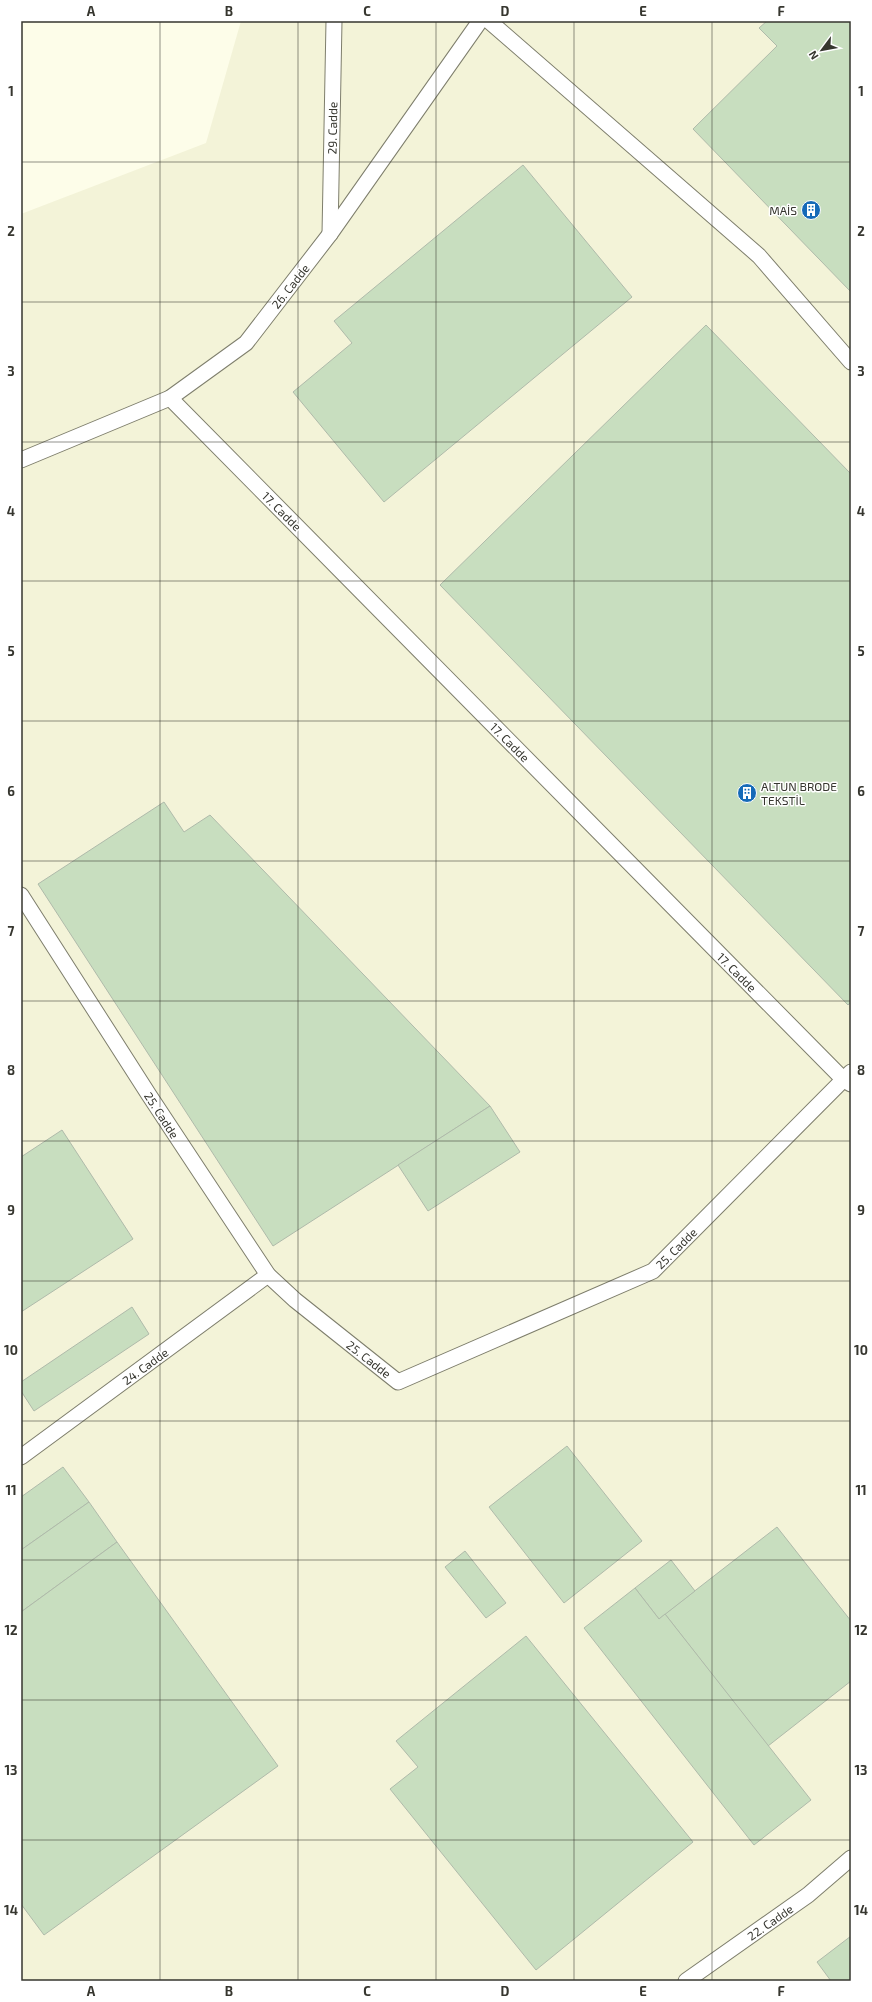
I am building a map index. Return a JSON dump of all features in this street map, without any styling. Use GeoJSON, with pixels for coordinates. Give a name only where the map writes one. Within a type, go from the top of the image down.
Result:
{"type":"FeatureCollection","features":[{"type":"Feature","properties":{"kind":"lane","name":"29. Cadde"},"geometry":{"type":"LineString","coordinates":[[330,234],[334,21]]}},
{"type":"Feature","properties":{"kind":"lane","name":"26. Cadde"},"geometry":{"type":"LineString","coordinates":[[21,460],[170,398],[246,343],[330,234],[480,21]]}},
{"type":"Feature","properties":{"kind":"lane"},"geometry":{"type":"LineString","coordinates":[[489,21],[759,256],[851,362]]}},
{"type":"Feature","properties":{"kind":"lane","name":"17. Cadde"},"geometry":{"type":"LineString","coordinates":[[170,398],[849,1079]]}},
{"type":"Feature","properties":{"kind":"lane","name":"25. Cadde"},"geometry":{"type":"LineString","coordinates":[[21,895],[149,1096],[268,1275],[295,1300],[398,1382],[652,1272],[849,1079]]}},
{"type":"Feature","properties":{"kind":"lane","name":"24. Cadde"},"geometry":{"type":"LineString","coordinates":[[21,1456],[268,1275]]}},
{"type":"Feature","properties":{"kind":"lane","name":"22. Cadde"},"geometry":{"type":"LineString","coordinates":[[686,1981],[808,1895],[851,1858]]}},
{"type":"Feature","properties":{"kind":"shaded area"},"geometry":{"type":"Polygon","coordinates":[[[241,21],[851,21],[851,1981],[21,1981],[21,214],[206,143],[241,21]]]}},
{"type":"Feature","properties":{"kind":"building","name":"MAİS"},"geometry":{"type":"Polygon","coordinates":[[[767,21],[851,21],[851,292],[693,129],[777,46],[759,28],[767,21]]]}},
{"type":"Feature","properties":{"kind":"building"},"geometry":{"type":"Polygon","coordinates":[[[523,165],[632,297],[384,502],[293,392],[352,343],[334,321],[523,165]]]}},
{"type":"Feature","properties":{"kind":"building","name":"ALTUN BRODE TEKSTİL"},"geometry":{"type":"Polygon","coordinates":[[[706,325],[851,474],[851,1002],[848,1005],[440,585],[706,325]]]}},
{"type":"Feature","properties":{"kind":"building"},"geometry":{"type":"Polygon","coordinates":[[[164,802],[184,832],[210,815],[490,1106],[273,1246],[38,884],[164,802]]]}},
{"type":"Feature","properties":{"kind":"building"},"geometry":{"type":"Polygon","coordinates":[[[490,1106],[520,1152],[428,1211],[398,1165],[490,1106]]]}},
{"type":"Feature","properties":{"kind":"building"},"geometry":{"type":"Polygon","coordinates":[[[62,1130],[133,1239],[21,1312],[21,1157],[62,1130]]]}},
{"type":"Feature","properties":{"kind":"building"},"geometry":{"type":"Polygon","coordinates":[[[132,1307],[149,1334],[34,1411],[21,1391],[21,1382],[132,1307]]]}},
{"type":"Feature","properties":{"kind":"building"},"geometry":{"type":"Polygon","coordinates":[[[567,1446],[642,1541],[564,1603],[489,1507],[567,1446]]]}},
{"type":"Feature","properties":{"kind":"building"},"geometry":{"type":"Polygon","coordinates":[[[63,1467],[89,1502],[21,1550],[21,1497],[63,1467]]]}},
{"type":"Feature","properties":{"kind":"building"},"geometry":{"type":"Polygon","coordinates":[[[89,1502],[117,1542],[21,1612],[21,1550],[89,1502]]]}},
{"type":"Feature","properties":{"kind":"building"},"geometry":{"type":"Polygon","coordinates":[[[777,1527],[851,1621],[851,1681],[768,1746],[665,1614],[777,1527]]]}},
{"type":"Feature","properties":{"kind":"building"},"geometry":{"type":"Polygon","coordinates":[[[117,1542],[278,1766],[44,1935],[21,1904],[21,1612],[117,1542]]]}},
{"type":"Feature","properties":{"kind":"building"},"geometry":{"type":"Polygon","coordinates":[[[465,1551],[506,1603],[486,1618],[445,1567],[465,1551]]]}},
{"type":"Feature","properties":{"kind":"building"},"geometry":{"type":"Polygon","coordinates":[[[671,1560],[695,1591],[659,1619],[635,1588],[671,1560]]]}},
{"type":"Feature","properties":{"kind":"building"},"geometry":{"type":"Polygon","coordinates":[[[635,1588],[659,1619],[665,1614],[811,1800],[754,1845],[584,1628],[635,1588]]]}},
{"type":"Feature","properties":{"kind":"building"},"geometry":{"type":"Polygon","coordinates":[[[526,1636],[693,1842],[536,1970],[390,1789],[418,1767],[396,1741],[526,1636]]]}},
{"type":"Feature","properties":{"kind":"building"},"geometry":{"type":"Polygon","coordinates":[[[851,1936],[851,1981],[831,1981],[817,1962],[851,1936]]]}},
{"type":"Feature","properties":{"kind":"place","name":"MAİS"},"geometry":{"type":"Point","coordinates":[811,210]}},
{"type":"Feature","properties":{"kind":"place","name":"ALTUN BRODE TEKSTİL"},"geometry":{"type":"Point","coordinates":[747,793]}}]}
